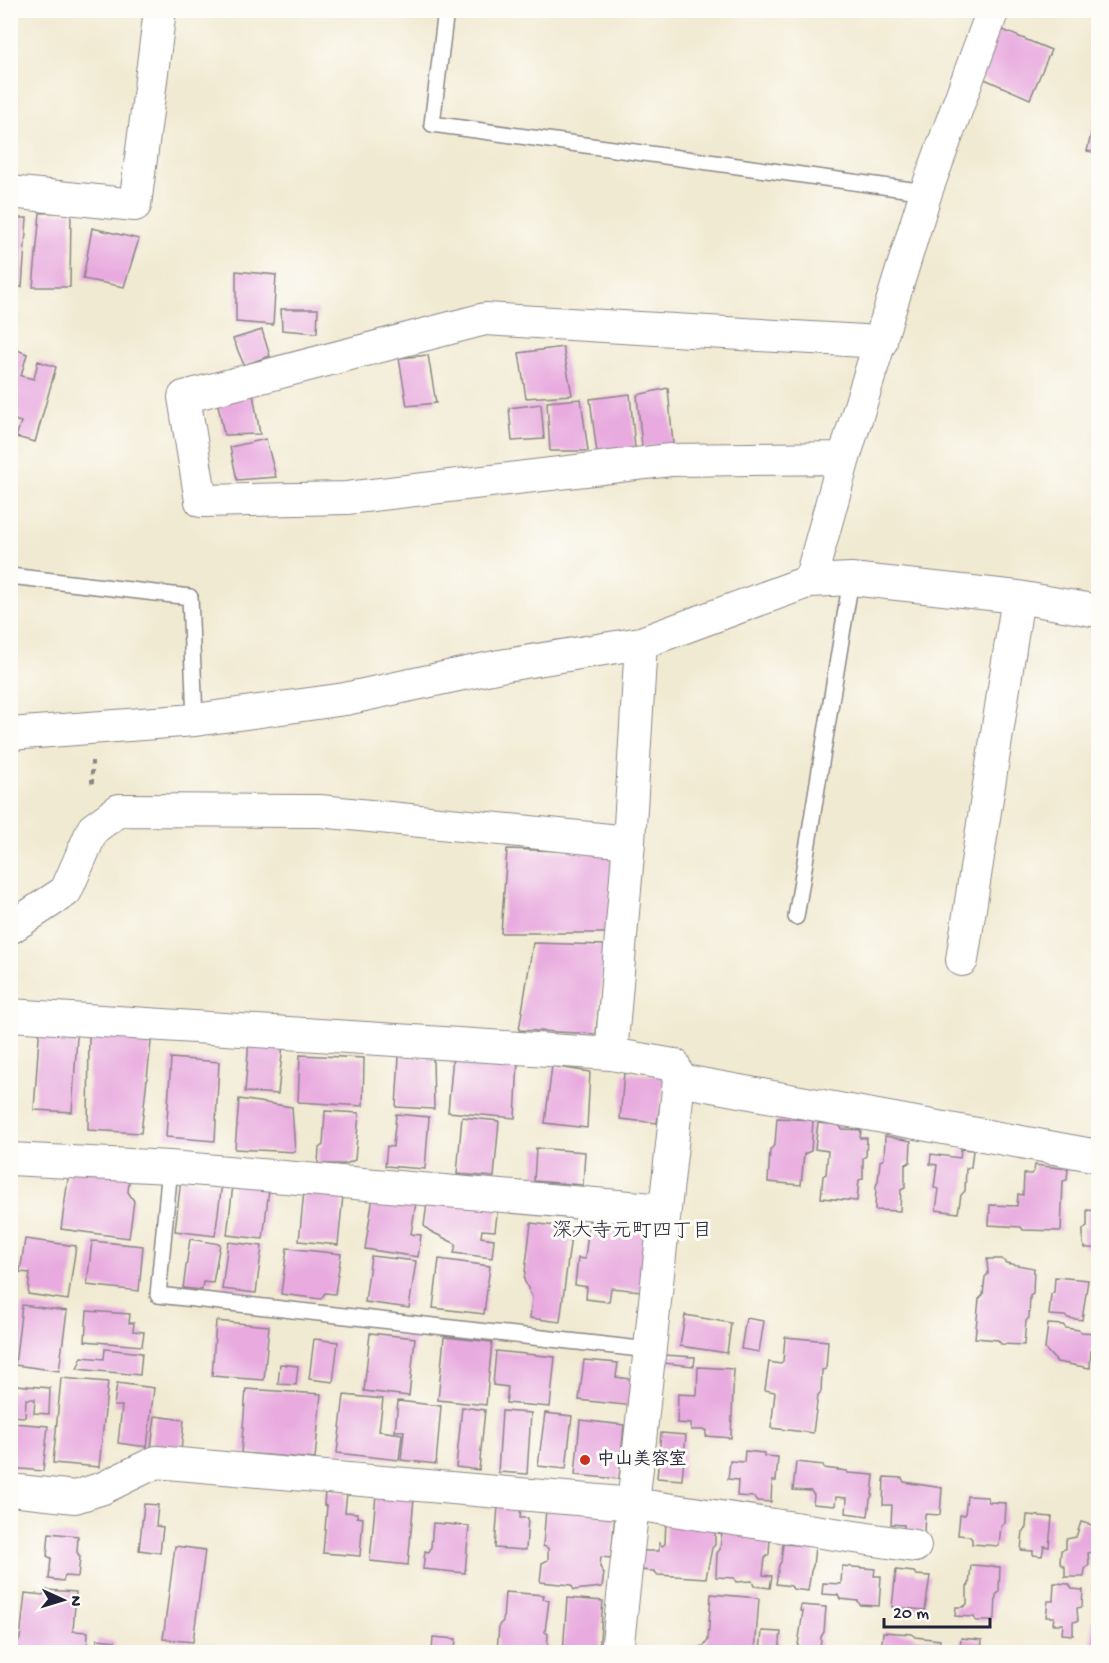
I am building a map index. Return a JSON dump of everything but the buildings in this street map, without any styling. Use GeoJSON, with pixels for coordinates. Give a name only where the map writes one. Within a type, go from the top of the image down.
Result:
{"type":"FeatureCollection","features":[{"type":"Feature","properties":{"kind":"street"},"geometry":{"type":"LineString","coordinates":[[10,192],[135,205],[160,10]]}},
{"type":"Feature","properties":{"kind":"street"},"geometry":{"type":"LineString","coordinates":[[810,581],[844,458],[926,192],[993,10]]}},
{"type":"Feature","properties":{"kind":"street"},"geometry":{"type":"LineString","coordinates":[[844,458],[670,460],[347,498],[201,501],[184,397],[485,318],[881,342]]}},
{"type":"Feature","properties":{"kind":"street"},"geometry":{"type":"LineString","coordinates":[[10,734],[195,720],[345,699],[500,666],[641,643],[810,581],[851,579],[1018,597],[1098,611]]}},
{"type":"Feature","properties":{"kind":"street"},"geometry":{"type":"LineString","coordinates":[[962,960],[1018,597]]}},
{"type":"Feature","properties":{"kind":"street"},"geometry":{"type":"LineString","coordinates":[[611,1054],[629,842],[641,643]]}},
{"type":"Feature","properties":{"kind":"street"},"geometry":{"type":"LineString","coordinates":[[10,928],[66,891],[93,830],[119,810],[320,811],[629,842]]}},
{"type":"Feature","properties":{"kind":"street"},"geometry":{"type":"LineString","coordinates":[[10,1015],[611,1054],[674,1065],[679,1080],[617,1653]]}},
{"type":"Feature","properties":{"kind":"street"},"geometry":{"type":"LineString","coordinates":[[679,1080],[1098,1156]]}},
{"type":"Feature","properties":{"kind":"street"},"geometry":{"type":"LineString","coordinates":[[10,1159],[170,1167],[664,1210]]}},
{"type":"Feature","properties":{"kind":"street"},"geometry":{"type":"LineString","coordinates":[[10,1490],[75,1497],[103,1488],[156,1462],[633,1504],[915,1546]]}},
{"type":"Feature","properties":{"kind":"lane"},"geometry":{"type":"LineString","coordinates":[[446,10],[432,124],[926,192]]}},
{"type":"Feature","properties":{"kind":"lane"},"geometry":{"type":"LineString","coordinates":[[10,576],[190,597],[195,720]]}},
{"type":"Feature","properties":{"kind":"lane"},"geometry":{"type":"LineString","coordinates":[[796,916],[851,579]]}},
{"type":"Feature","properties":{"kind":"lane"},"geometry":{"type":"LineString","coordinates":[[170,1167],[158,1295],[649,1350]]}},
{"type":"Feature","properties":{"kind":"path"},"geometry":{"type":"LineString","coordinates":[[91,729],[93,830]]}},
{"type":"Feature","properties":{"kind":"place","name":"中山美容室"},"geometry":{"type":"Point","coordinates":[585,1460]}},
{"type":"Feature","properties":{"kind":"district","name":"深大寺元町四丁目"},"geometry":{"type":"Point","coordinates":[632,1232]}}]}
